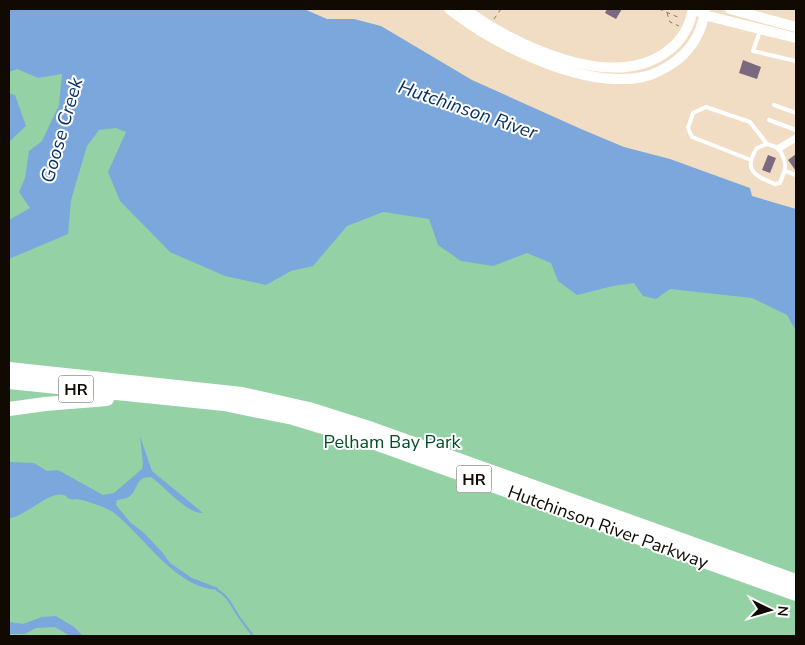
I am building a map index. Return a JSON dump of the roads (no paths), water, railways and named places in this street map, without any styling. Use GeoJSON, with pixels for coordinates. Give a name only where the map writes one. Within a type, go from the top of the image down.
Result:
{"type":"FeatureCollection","features":[{"type":"Feature","properties":{"kind":"highway","name":"Hutchinson River Parkway"},"geometry":{"type":"LineString","coordinates":[[9,369],[223,391],[274,400],[309,409],[372,429],[796,581]]}},
{"type":"Feature","properties":{"kind":"highway","name":"Hutchinson River Parkway"},"geometry":{"type":"LineString","coordinates":[[9,382],[246,407],[293,418],[333,429],[796,594]]}},
{"type":"Feature","properties":{"kind":"highway"},"geometry":{"type":"LineString","coordinates":[[9,409],[45,404],[143,396]]}},
{"type":"Feature","properties":{"kind":"main road"},"geometry":{"type":"LineString","coordinates":[[449,9],[490,38],[530,57],[575,72],[622,78],[643,77],[656,73],[679,59],[697,37],[700,10]]}},
{"type":"Feature","properties":{"kind":"main road"},"geometry":{"type":"LineString","coordinates":[[465,9],[490,26],[523,43],[564,58],[603,67],[629,68],[654,60],[672,48],[700,10]]}},
{"type":"Feature","properties":{"kind":"main road"},"geometry":{"type":"LineString","coordinates":[[730,9],[796,27]]}},
{"type":"Feature","properties":{"kind":"main road"},"geometry":{"type":"LineString","coordinates":[[700,10],[796,38]]}},
{"type":"Feature","properties":{"kind":"street"},"geometry":{"type":"LineString","coordinates":[[779,148],[796,138]]}},
{"type":"Feature","properties":{"kind":"lane"},"geometry":{"type":"LineString","coordinates":[[760,29],[753,51],[796,61]]}},
{"type":"Feature","properties":{"kind":"lane"},"geometry":{"type":"LineString","coordinates":[[774,105],[796,113]]}},
{"type":"Feature","properties":{"kind":"lane"},"geometry":{"type":"LineString","coordinates":[[751,160],[692,137],[688,128],[693,113],[706,107],[750,122],[767,144],[779,148],[786,164],[780,183],[775,184],[757,177],[753,173],[751,160],[757,148],[767,144]]}},
{"type":"Feature","properties":{"kind":"lane"},"geometry":{"type":"LineString","coordinates":[[769,120],[796,130]]}},
{"type":"Feature","properties":{"kind":"lane"},"geometry":{"type":"LineString","coordinates":[[784,171],[796,175]]}},
{"type":"Feature","properties":{"kind":"water"},"geometry":{"type":"Polygon","coordinates":[[[9,9],[304,9],[327,19],[354,19],[381,26],[472,80],[581,129],[624,147],[670,159],[750,188],[752,196],[796,209],[796,331],[787,315],[752,298],[670,289],[656,299],[643,296],[634,283],[577,295],[558,281],[551,263],[527,253],[493,266],[461,261],[438,245],[429,219],[383,212],[347,226],[313,266],[291,271],[266,285],[225,276],[170,252],[120,201],[108,172],[126,132],[116,128],[99,130],[87,146],[71,200],[68,234],[9,259],[9,220],[30,208],[19,192],[25,178],[29,151],[42,141],[59,105],[62,74],[38,78],[17,69],[9,72],[9,9]]]}},
{"type":"Feature","properties":{"kind":"water"},"geometry":{"type":"Polygon","coordinates":[[[9,93],[15,95],[26,126],[9,142],[9,93]]]}},
{"type":"Feature","properties":{"kind":"water"},"geometry":{"type":"Polygon","coordinates":[[[140,436],[152,471],[203,513],[190,509],[151,477],[142,479],[130,496],[117,500],[116,505],[130,522],[144,533],[162,552],[170,563],[192,578],[218,588],[218,590],[202,587],[174,571],[113,512],[90,502],[67,498],[65,495],[51,496],[16,517],[9,518],[9,462],[34,463],[47,471],[58,470],[103,495],[114,493],[142,469],[140,436]]]}},
{"type":"Feature","properties":{"kind":"water"},"geometry":{"type":"Polygon","coordinates":[[[56,616],[74,627],[83,636],[70,636],[55,627],[36,628],[25,634],[9,634],[9,622],[23,624],[42,617],[56,616]]]}},
{"type":"Feature","properties":{"kind":"waterway"},"geometry":{"type":"LineString","coordinates":[[217,590],[227,599],[253,636]]}},
{"type":"Feature","properties":{"kind":"water label","name":"Hutchinson River"},"geometry":{"type":"Point","coordinates":[468,109]}},
{"type":"Feature","properties":{"kind":"water label","name":"Goose Creek"},"geometry":{"type":"Point","coordinates":[61,130]}},
{"type":"Feature","properties":{"kind":"park label","name":"Pelham Bay Park"},"geometry":{"type":"Point","coordinates":[392,442]}}]}
